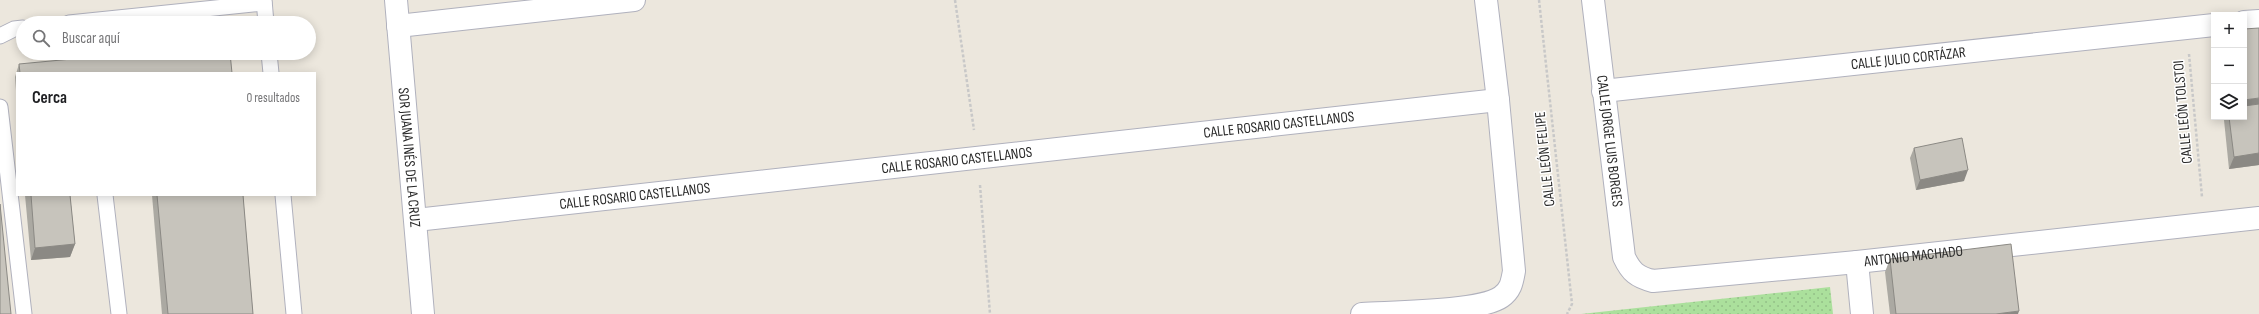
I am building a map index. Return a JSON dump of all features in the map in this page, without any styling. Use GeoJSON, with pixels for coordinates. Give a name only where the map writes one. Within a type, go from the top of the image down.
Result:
{"type":"FeatureCollection","features":[{"type":"Feature","properties":{"kind":"street","name":"SOR JUANA INÉS DE LA CRUZ"},"geometry":{"type":"LineString","coordinates":[[396,0],[423,314]]}},
{"type":"Feature","properties":{"kind":"street"},"geometry":{"type":"LineString","coordinates":[[398,26],[634,0]]}},
{"type":"Feature","properties":{"kind":"street"},"geometry":{"type":"LineString","coordinates":[[1362,314],[1473,306],[1488,302],[1501,296],[1512,285],[1514,270],[1498,100],[1486,0]]}},
{"type":"Feature","properties":{"kind":"street","name":"CALLE JORGE LUIS BORGES"},"geometry":{"type":"LineString","coordinates":[[1593,0],[1624,256],[1629,269],[1639,277]]}},
{"type":"Feature","properties":{"kind":"street"},"geometry":{"type":"LineString","coordinates":[[2247,22],[2259,21]]}},
{"type":"Feature","properties":{"kind":"street","name":"CALLE JULIO CORTÁZAR"},"geometry":{"type":"LineString","coordinates":[[1603,91],[2211,25]]}},
{"type":"Feature","properties":{"kind":"street","name":"CALLE ROSARIO CASTELLANOS"},"geometry":{"type":"LineString","coordinates":[[416,220],[1498,100]]}},
{"type":"Feature","properties":{"kind":"street","name":"ANTONIO MACHADO"},"geometry":{"type":"LineString","coordinates":[[1639,277],[1653,281],[1857,262],[2259,218]]}},
{"type":"Feature","properties":{"kind":"street"},"geometry":{"type":"LineString","coordinates":[[1857,262],[1862,314]]}},
{"type":"Feature","properties":{"kind":"lane"},"geometry":{"type":"LineString","coordinates":[[131,16],[264,1],[265,16]]}},
{"type":"Feature","properties":{"kind":"lane"},"geometry":{"type":"LineString","coordinates":[[0,36],[16,29]]}},
{"type":"Feature","properties":{"kind":"lane"},"geometry":{"type":"LineString","coordinates":[[270,60],[271,72]]}},
{"type":"Feature","properties":{"kind":"lane"},"geometry":{"type":"LineString","coordinates":[[0,107],[24,314]]}},
{"type":"Feature","properties":{"kind":"lane"},"geometry":{"type":"LineString","coordinates":[[105,196],[119,314]]}},
{"type":"Feature","properties":{"kind":"lane"},"geometry":{"type":"LineString","coordinates":[[283,196],[294,314]]}},
{"type":"Feature","properties":{"kind":"path","name":"CALLE LEÓN FELIPE"},"geometry":{"type":"LineString","coordinates":[[1539,0],[1572,304],[1567,314]]}},
{"type":"Feature","properties":{"kind":"path","name":"CALLE LEÓN TOLSTOI"},"geometry":{"type":"LineString","coordinates":[[2187,28],[2204,223]]}},
{"type":"Feature","properties":{"kind":"green space"},"geometry":{"type":"Polygon","coordinates":[[[1830,287],[1833,314],[1581,314],[1830,287]]]}},
{"type":"Feature","properties":{"kind":"building"},"geometry":{"type":"Polygon","coordinates":[[[2259,28],[2259,98],[2247,100],[2247,48],[2247,29],[2259,28]]]}},
{"type":"Feature","properties":{"kind":"building"},"geometry":{"type":"Polygon","coordinates":[[[61,60],[231,60],[232,72],[20,72],[19,64],[61,60]]]}},
{"type":"Feature","properties":{"kind":"building"},"geometry":{"type":"Polygon","coordinates":[[[2259,104],[2259,153],[2234,157],[2229,120],[2247,120],[2247,106],[2259,104]]]}},
{"type":"Feature","properties":{"kind":"building"},"geometry":{"type":"Polygon","coordinates":[[[1962,138],[1968,170],[1920,180],[1914,148],[1962,138]]]}},
{"type":"Feature","properties":{"kind":"building"},"geometry":{"type":"Polygon","coordinates":[[[31,196],[70,196],[75,244],[35,248],[31,196]]]}},
{"type":"Feature","properties":{"kind":"building"},"geometry":{"type":"Polygon","coordinates":[[[157,196],[243,196],[253,314],[168,314],[157,196]]]}},
{"type":"Feature","properties":{"kind":"building"},"geometry":{"type":"Polygon","coordinates":[[[0,204],[11,314],[0,314],[0,204]]]}},
{"type":"Feature","properties":{"kind":"building"},"geometry":{"type":"Polygon","coordinates":[[[2011,244],[2019,311],[1996,314],[1896,314],[1890,259],[2011,244]]]}}]}
